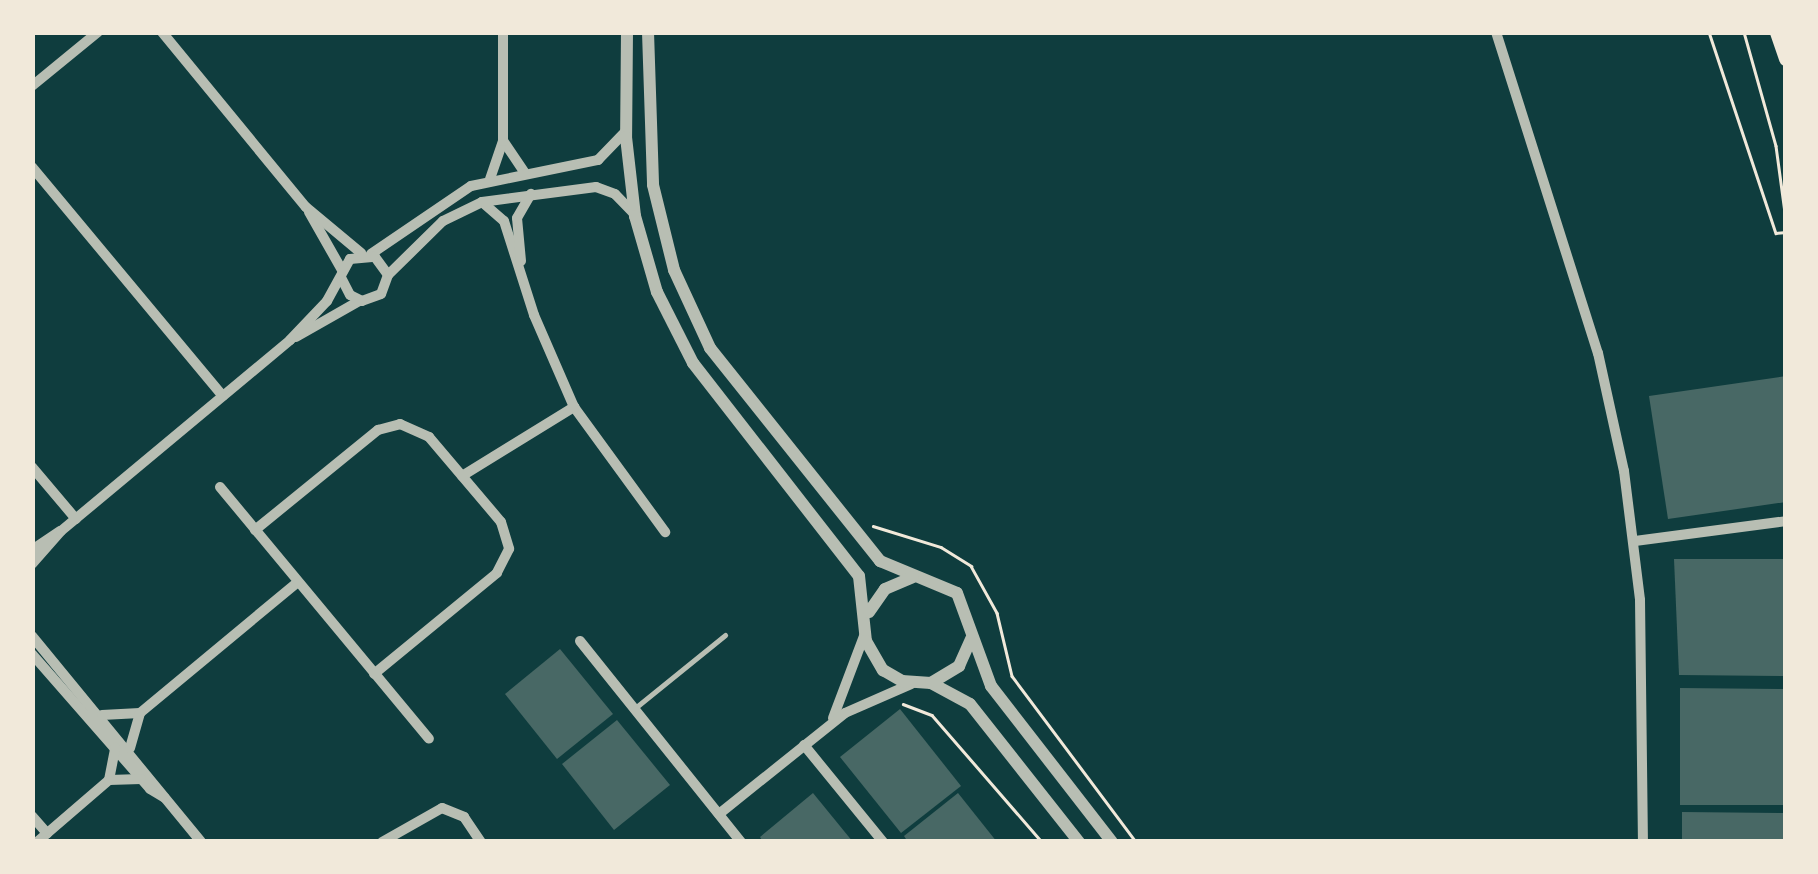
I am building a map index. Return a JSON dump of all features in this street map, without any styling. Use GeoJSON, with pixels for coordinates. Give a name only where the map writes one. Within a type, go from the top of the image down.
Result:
{"type":"FeatureCollection","features":[{"type":"Feature","properties":{"kind":"main road"},"geometry":{"type":"LineString","coordinates":[[1777,32],[1786,58]]}},
{"type":"Feature","properties":{"kind":"street"},"geometry":{"type":"LineString","coordinates":[[32,86],[98,32]]}},
{"type":"Feature","properties":{"kind":"street"},"geometry":{"type":"LineString","coordinates":[[162,32],[306,207],[350,295],[362,300]]}},
{"type":"Feature","properties":{"kind":"street"},"geometry":{"type":"LineString","coordinates":[[490,179],[503,141],[503,32]]}},
{"type":"Feature","properties":{"kind":"street"},"geometry":{"type":"LineString","coordinates":[[628,32],[626,130],[635,216],[657,292],[693,363],[849,561],[864,589],[866,625],[883,670],[914,684]]}},
{"type":"Feature","properties":{"kind":"street"},"geometry":{"type":"LineString","coordinates":[[648,32],[653,186],[690,310],[734,385],[868,548],[894,568],[930,578],[957,593],[991,686],[1112,842]]}},
{"type":"Feature","properties":{"kind":"street"},"geometry":{"type":"LineString","coordinates":[[1496,32],[1598,354],[1635,540],[1642,842]]}},
{"type":"Feature","properties":{"kind":"street"},"geometry":{"type":"LineString","coordinates":[[290,340],[342,273],[456,194],[490,179],[598,160],[626,130]]}},
{"type":"Feature","properties":{"kind":"street"},"geometry":{"type":"LineString","coordinates":[[503,141],[524,172]]}},
{"type":"Feature","properties":{"kind":"street"},"geometry":{"type":"LineString","coordinates":[[32,167],[223,396]]}},
{"type":"Feature","properties":{"kind":"street"},"geometry":{"type":"LineString","coordinates":[[543,170],[548,192]]}},
{"type":"Feature","properties":{"kind":"street"},"geometry":{"type":"LineString","coordinates":[[32,550],[290,340],[339,308],[381,294],[388,275],[444,222],[482,202],[548,192],[606,190],[635,216]]}},
{"type":"Feature","properties":{"kind":"street"},"geometry":{"type":"LineString","coordinates":[[521,272],[517,218],[531,194]]}},
{"type":"Feature","properties":{"kind":"street"},"geometry":{"type":"LineString","coordinates":[[482,202],[504,221],[574,408],[664,532]]}},
{"type":"Feature","properties":{"kind":"street"},"geometry":{"type":"LineString","coordinates":[[306,207],[388,275]]}},
{"type":"Feature","properties":{"kind":"street"},"geometry":{"type":"LineString","coordinates":[[462,476],[574,408]]}},
{"type":"Feature","properties":{"kind":"street"},"geometry":{"type":"LineString","coordinates":[[256,530],[384,427],[423,431],[462,476],[506,530],[507,558],[497,573],[374,674]]}},
{"type":"Feature","properties":{"kind":"street"},"geometry":{"type":"LineString","coordinates":[[32,467],[76,518]]}},
{"type":"Feature","properties":{"kind":"street"},"geometry":{"type":"LineString","coordinates":[[220,487],[429,739]]}},
{"type":"Feature","properties":{"kind":"street"},"geometry":{"type":"LineString","coordinates":[[1635,540],[1786,521]]}},
{"type":"Feature","properties":{"kind":"street"},"geometry":{"type":"LineString","coordinates":[[32,564],[61,530]]}},
{"type":"Feature","properties":{"kind":"street"},"geometry":{"type":"LineString","coordinates":[[830,723],[876,598],[895,582],[930,578]]}},
{"type":"Feature","properties":{"kind":"street"},"geometry":{"type":"LineString","coordinates":[[130,748],[140,713],[298,582]]}},
{"type":"Feature","properties":{"kind":"street"},"geometry":{"type":"LineString","coordinates":[[32,636],[115,746],[164,798]]}},
{"type":"Feature","properties":{"kind":"street"},"geometry":{"type":"LineString","coordinates":[[719,814],[830,723],[878,696],[914,684],[931,683],[959,666],[972,636]]}},
{"type":"Feature","properties":{"kind":"street"},"geometry":{"type":"LineString","coordinates":[[580,641],[741,842]]}},
{"type":"Feature","properties":{"kind":"street"},"geometry":{"type":"LineString","coordinates":[[32,654],[102,715],[201,842]]}},
{"type":"Feature","properties":{"kind":"street"},"geometry":{"type":"LineString","coordinates":[[931,683],[970,704],[1079,842]]}},
{"type":"Feature","properties":{"kind":"street"},"geometry":{"type":"LineString","coordinates":[[102,715],[140,713]]}},
{"type":"Feature","properties":{"kind":"street"},"geometry":{"type":"LineString","coordinates":[[804,744],[882,842]]}},
{"type":"Feature","properties":{"kind":"street"},"geometry":{"type":"LineString","coordinates":[[37,842],[108,780],[115,746]]}},
{"type":"Feature","properties":{"kind":"street"},"geometry":{"type":"LineString","coordinates":[[108,780],[142,779]]}},
{"type":"Feature","properties":{"kind":"street"},"geometry":{"type":"LineString","coordinates":[[382,842],[442,808],[464,817],[481,842]]}},
{"type":"Feature","properties":{"kind":"street"},"geometry":{"type":"LineString","coordinates":[[32,816],[47,833]]}},
{"type":"Feature","properties":{"kind":"lane"},"geometry":{"type":"LineString","coordinates":[[634,708],[725,636]]}},
{"type":"Feature","properties":{"kind":"path"},"geometry":{"type":"LineString","coordinates":[[1710,32],[1776,234],[1786,232]]}},
{"type":"Feature","properties":{"kind":"path"},"geometry":{"type":"LineString","coordinates":[[1744,32],[1776,146],[1786,220]]}},
{"type":"Feature","properties":{"kind":"path"},"geometry":{"type":"LineString","coordinates":[[868,522],[941,547],[971,566],[997,613],[1012,676],[1136,842]]}},
{"type":"Feature","properties":{"kind":"path"},"geometry":{"type":"LineString","coordinates":[[878,696],[932,715],[1042,842]]}},
{"type":"Feature","properties":{"kind":"building"},"geometry":{"type":"Polygon","coordinates":[[[1786,376],[1786,502],[1668,519],[1649,396],[1786,376]]]}},
{"type":"Feature","properties":{"kind":"building"},"geometry":{"type":"Polygon","coordinates":[[[1674,559],[1786,559],[1786,676],[1679,675],[1674,559]]]}},
{"type":"Feature","properties":{"kind":"building"},"geometry":{"type":"Polygon","coordinates":[[[560,649],[613,714],[557,759],[505,694],[560,649]]]}},
{"type":"Feature","properties":{"kind":"building"},"geometry":{"type":"Polygon","coordinates":[[[1680,688],[1786,689],[1786,805],[1680,805],[1680,688]]]}},
{"type":"Feature","properties":{"kind":"building"},"geometry":{"type":"Polygon","coordinates":[[[900,709],[961,786],[901,833],[840,757],[900,709]]]}},
{"type":"Feature","properties":{"kind":"building"},"geometry":{"type":"Polygon","coordinates":[[[617,720],[670,785],[614,830],[562,764],[617,720]]]}},
{"type":"Feature","properties":{"kind":"building"},"geometry":{"type":"Polygon","coordinates":[[[813,793],[853,842],[763,842],[760,837],[813,793]]]}},
{"type":"Feature","properties":{"kind":"building"},"geometry":{"type":"Polygon","coordinates":[[[958,793],[997,842],[908,842],[904,836],[958,793]]]}},
{"type":"Feature","properties":{"kind":"building"},"geometry":{"type":"Polygon","coordinates":[[[1682,812],[1786,813],[1786,842],[1682,842],[1682,812]]]}}]}
